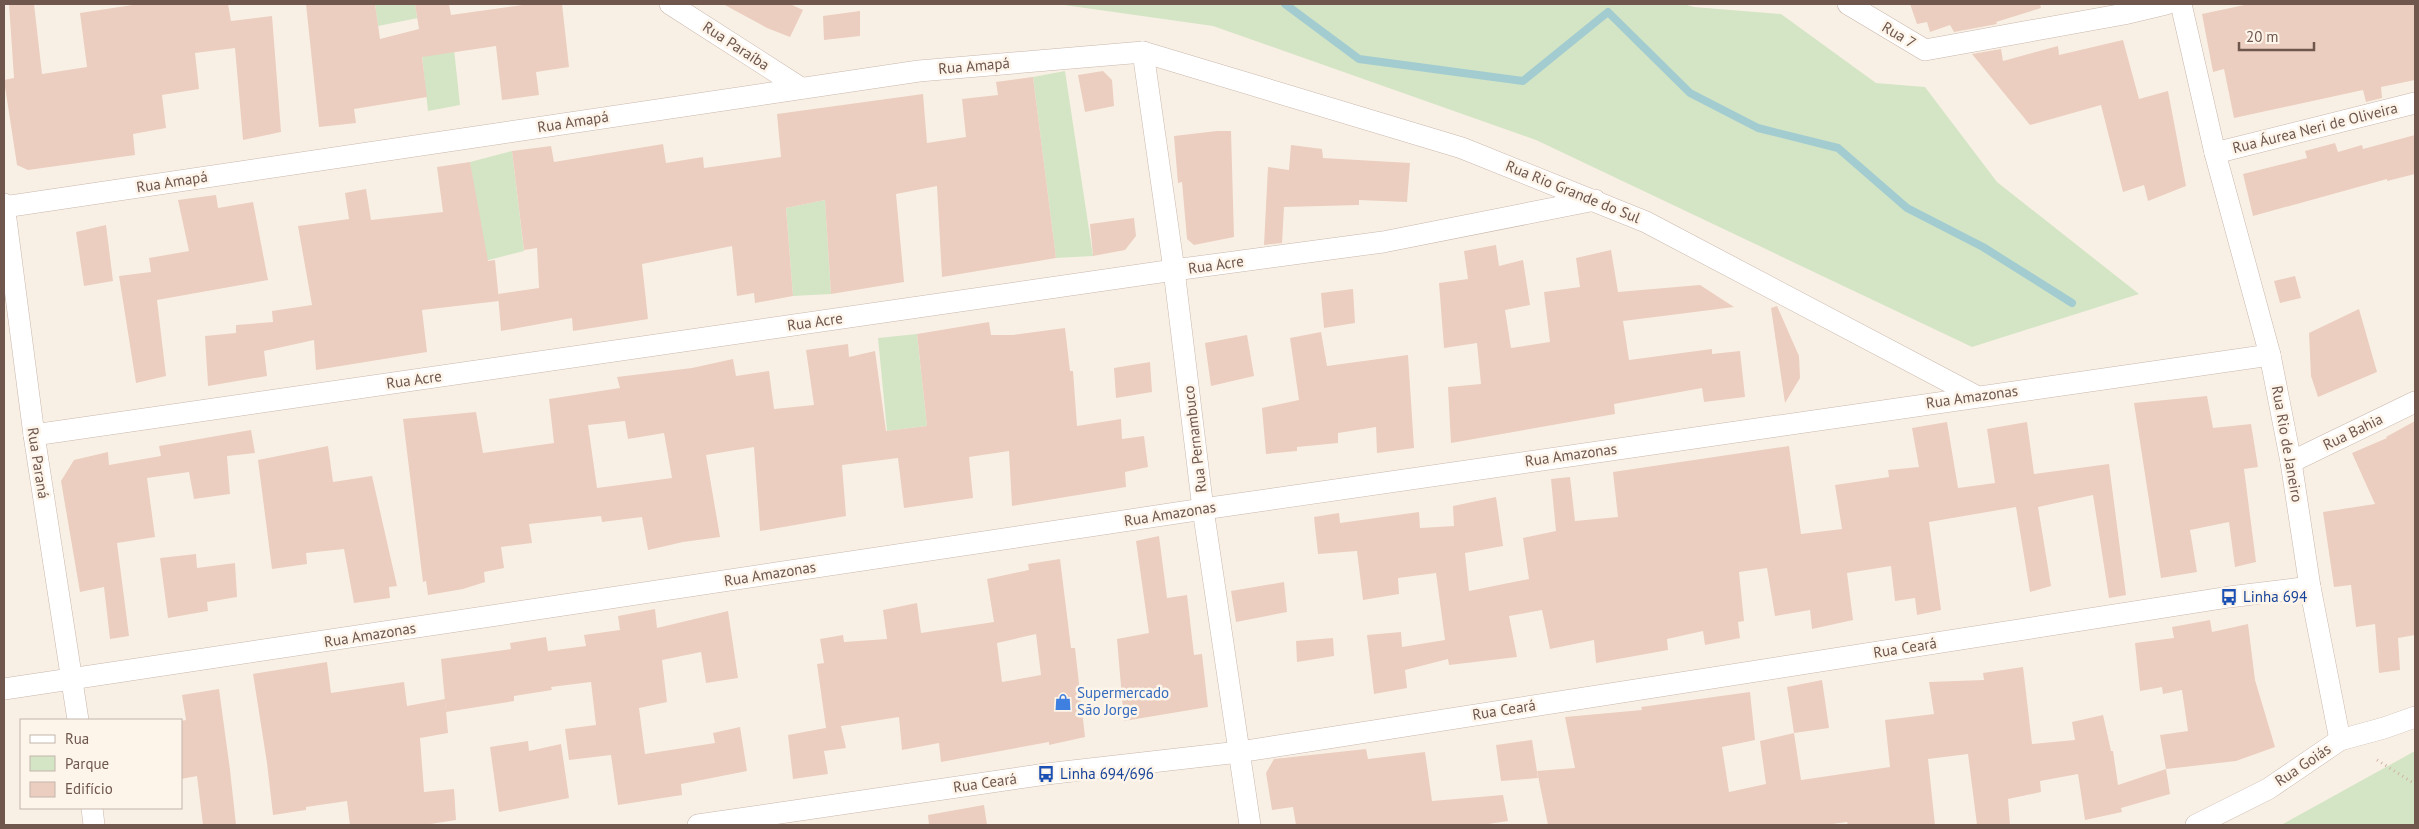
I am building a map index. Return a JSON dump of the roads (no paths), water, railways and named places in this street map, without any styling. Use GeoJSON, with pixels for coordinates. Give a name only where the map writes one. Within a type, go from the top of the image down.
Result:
{"type":"FeatureCollection","features":[{"type":"Feature","properties":{"kind":"street","name":"Rua Paraíba"},"geometry":{"type":"LineString","coordinates":[[670,4],[801,88]]}},
{"type":"Feature","properties":{"kind":"street","name":"Rua 7"},"geometry":{"type":"LineString","coordinates":[[1848,4],[1925,50],[2124,14],[2166,4]]}},
{"type":"Feature","properties":{"kind":"street","name":"Rua Rio de Janeiro"},"geometry":{"type":"LineString","coordinates":[[2181,4],[2215,153],[2270,355],[2291,462],[2310,587],[2340,740]]}},
{"type":"Feature","properties":{"kind":"street","name":"Rua Amapá"},"geometry":{"type":"LineString","coordinates":[[4,206],[919,71],[1143,52]]}},
{"type":"Feature","properties":{"kind":"street","name":"Rua Rio Grande do Sul"},"geometry":{"type":"LineString","coordinates":[[1143,52],[1462,148],[1595,200],[1646,222],[1976,396]]}},
{"type":"Feature","properties":{"kind":"street","name":"Rua Pernambuco"},"geometry":{"type":"LineString","coordinates":[[1143,52],[1174,270],[1203,509],[1250,825]]}},
{"type":"Feature","properties":{"kind":"street","name":"Rua Áurea Neri de Oliveira"},"geometry":{"type":"LineString","coordinates":[[2215,153],[2415,103]]}},
{"type":"Feature","properties":{"kind":"street","name":"Rua Acre"},"geometry":{"type":"LineString","coordinates":[[34,435],[1174,270],[1383,242],[1595,200]]}},
{"type":"Feature","properties":{"kind":"street","name":"Rua Paraná"},"geometry":{"type":"LineString","coordinates":[[4,206],[34,435],[78,719]]}},
{"type":"Feature","properties":{"kind":"street","name":"Rua Amazonas"},"geometry":{"type":"LineString","coordinates":[[4,689],[1203,509],[2270,355]]}},
{"type":"Feature","properties":{"kind":"street","name":"Rua Bahia"},"geometry":{"type":"LineString","coordinates":[[2291,462],[2415,402]]}},
{"type":"Feature","properties":{"kind":"street","name":"Rua Ceará"},"geometry":{"type":"LineString","coordinates":[[698,825],[1046,774],[1239,752],[2219,598],[2310,587]]}},
{"type":"Feature","properties":{"kind":"street","name":"Rua Goiás"},"geometry":{"type":"LineString","coordinates":[[2196,825],[2268,789],[2340,740],[2415,717]]}},
{"type":"Feature","properties":{"kind":"street"},"geometry":{"type":"LineString","coordinates":[[92,809],[94,825]]}},
{"type":"Feature","properties":{"kind":"waterway"},"geometry":{"type":"LineString","coordinates":[[1285,4],[1359,59],[1523,81],[1608,12],[1690,93],[1758,128],[1838,148],[1907,208],[1983,247],[2072,303]]}},
{"type":"Feature","properties":{"kind":"place","name":"Linha 694"},"geometry":{"type":"Point","coordinates":[2229,597]}},
{"type":"Feature","properties":{"kind":"place","name":"Supermercado São Jorge"},"geometry":{"type":"Point","coordinates":[1063,702]}},
{"type":"Feature","properties":{"kind":"place","name":"Linha 694/696"},"geometry":{"type":"Point","coordinates":[1046,774]}}]}
